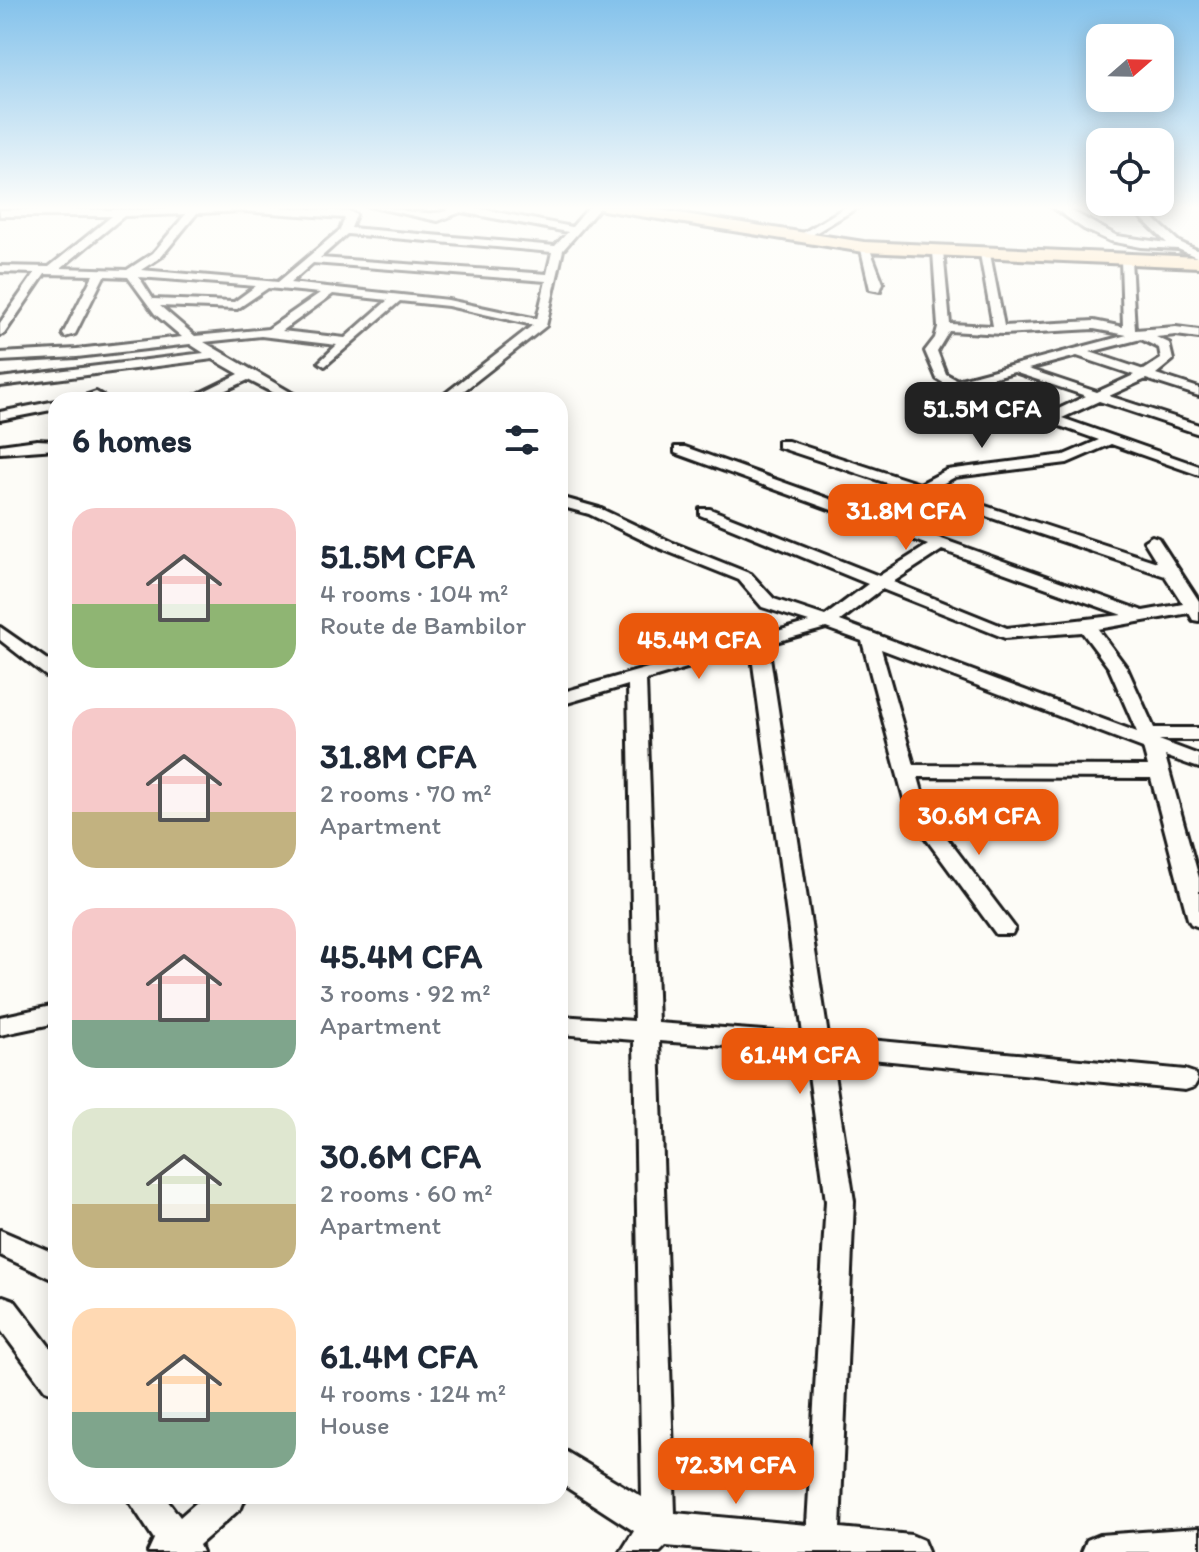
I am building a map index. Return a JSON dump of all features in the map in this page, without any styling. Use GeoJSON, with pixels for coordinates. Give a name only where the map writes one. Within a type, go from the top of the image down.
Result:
{"type":"FeatureCollection","features":[{"type":"Feature","properties":{"kind":"street"},"geometry":{"type":"LineString","coordinates":[[2,326],[41,278]]}},
{"type":"Feature","properties":{"kind":"street"},"geometry":{"type":"LineString","coordinates":[[69,334],[97,278]]}},
{"type":"Feature","properties":{"kind":"street"},"geometry":{"type":"LineString","coordinates":[[134,278],[137,287],[167,320],[248,375],[281,392]]}},
{"type":"Feature","properties":{"kind":"street"},"geometry":{"type":"LineString","coordinates":[[197,278],[448,303],[542,324]]}},
{"type":"Feature","properties":{"kind":"street"},"geometry":{"type":"LineString","coordinates":[[280,286],[289,278]]}},
{"type":"Feature","properties":{"kind":"street"},"geometry":{"type":"LineString","coordinates":[[454,392],[542,324],[552,278]]}},
{"type":"Feature","properties":{"kind":"street"},"geometry":{"type":"LineString","coordinates":[[875,278],[876,289]]}},
{"type":"Feature","properties":{"kind":"street"},"geometry":{"type":"LineString","coordinates":[[940,278],[944,327],[941,339],[931,351],[941,376],[955,384],[1199,471]]}},
{"type":"Feature","properties":{"kind":"street"},"geometry":{"type":"LineString","coordinates":[[990,278],[999,329]]}},
{"type":"Feature","properties":{"kind":"street"},"geometry":{"type":"LineString","coordinates":[[1129,278],[1136,334]]}},
{"type":"Feature","properties":{"kind":"street"},"geometry":{"type":"LineString","coordinates":[[151,302],[237,306],[265,285]]}},
{"type":"Feature","properties":{"kind":"street"},"geometry":{"type":"LineString","coordinates":[[271,333],[330,291]]}},
{"type":"Feature","properties":{"kind":"street"},"geometry":{"type":"LineString","coordinates":[[325,362],[397,298]]}},
{"type":"Feature","properties":{"kind":"street"},"geometry":{"type":"LineString","coordinates":[[944,327],[999,329],[1094,325],[1136,334],[1165,346],[1167,360],[1147,376],[1096,395],[1050,418]]}},
{"type":"Feature","properties":{"kind":"street"},"geometry":{"type":"LineString","coordinates":[[955,384],[1080,353],[1136,334],[1176,331],[1199,334]]}},
{"type":"Feature","properties":{"kind":"street"},"geometry":{"type":"LineString","coordinates":[[0,357],[77,353],[194,338],[271,333],[347,342]]}},
{"type":"Feature","properties":{"kind":"street"},"geometry":{"type":"LineString","coordinates":[[1080,353],[1199,392]]}},
{"type":"Feature","properties":{"kind":"street"},"geometry":{"type":"LineString","coordinates":[[0,382],[218,355]]}},
{"type":"Feature","properties":{"kind":"street"},"geometry":{"type":"LineString","coordinates":[[1017,369],[1199,430]]}},
{"type":"Feature","properties":{"kind":"street"},"geometry":{"type":"LineString","coordinates":[[211,392],[248,375]]}},
{"type":"Feature","properties":{"kind":"street"},"geometry":{"type":"LineString","coordinates":[[0,416],[48,407]]}},
{"type":"Feature","properties":{"kind":"street"},"geometry":{"type":"LineString","coordinates":[[885,523],[911,508],[933,481],[952,473],[1067,459],[1110,440]]}},
{"type":"Feature","properties":{"kind":"street"},"geometry":{"type":"LineString","coordinates":[[783,444],[1171,572]]}},
{"type":"Feature","properties":{"kind":"street"},"geometry":{"type":"LineString","coordinates":[[0,449],[48,445]]}},
{"type":"Feature","properties":{"kind":"street"},"geometry":{"type":"LineString","coordinates":[[680,450],[1144,617]]}},
{"type":"Feature","properties":{"kind":"street"},"geometry":{"type":"LineString","coordinates":[[568,503],[594,511],[665,545],[745,577],[768,603],[1150,740],[1199,762]]}},
{"type":"Feature","properties":{"kind":"street"},"geometry":{"type":"LineString","coordinates":[[705,512],[1005,633],[1087,626],[1197,609],[1152,541]]}},
{"type":"Feature","properties":{"kind":"street"},"geometry":{"type":"LineString","coordinates":[[568,697],[827,622],[940,544]]}},
{"type":"Feature","properties":{"kind":"street"},"geometry":{"type":"LineString","coordinates":[[1087,626],[1118,668],[1150,740],[1199,915]]}},
{"type":"Feature","properties":{"kind":"street"},"geometry":{"type":"LineString","coordinates":[[0,632],[48,669]]}},
{"type":"Feature","properties":{"kind":"street"},"geometry":{"type":"LineString","coordinates":[[870,639],[918,814],[1004,928]]}},
{"type":"Feature","properties":{"kind":"street"},"geometry":{"type":"LineString","coordinates":[[759,642],[840,1201],[823,1548]]}},
{"type":"Feature","properties":{"kind":"street"},"geometry":{"type":"LineString","coordinates":[[637,677],[647,1031],[649,1540]]}},
{"type":"Feature","properties":{"kind":"street"},"geometry":{"type":"LineString","coordinates":[[1150,740],[1199,734]]}},
{"type":"Feature","properties":{"kind":"street"},"geometry":{"type":"LineString","coordinates":[[906,771],[1160,772]]}},
{"type":"Feature","properties":{"kind":"street"},"geometry":{"type":"LineString","coordinates":[[0,1026],[48,1016]]}},
{"type":"Feature","properties":{"kind":"street"},"geometry":{"type":"LineString","coordinates":[[568,1026],[817,1044],[1185,1080]]}},
{"type":"Feature","properties":{"kind":"street"},"geometry":{"type":"LineString","coordinates":[[0,1242],[48,1264]]}},
{"type":"Feature","properties":{"kind":"street"},"geometry":{"type":"LineString","coordinates":[[3,1309],[48,1369]]}},
{"type":"Feature","properties":{"kind":"street"},"geometry":{"type":"LineString","coordinates":[[568,1471],[649,1540],[911,1552]]}},
{"type":"Feature","properties":{"kind":"street"},"geometry":{"type":"LineString","coordinates":[[148,1504],[176,1549],[221,1504]]}},
{"type":"Feature","properties":{"kind":"street"},"geometry":{"type":"LineString","coordinates":[[1099,1552],[1199,1545]]}}]}
